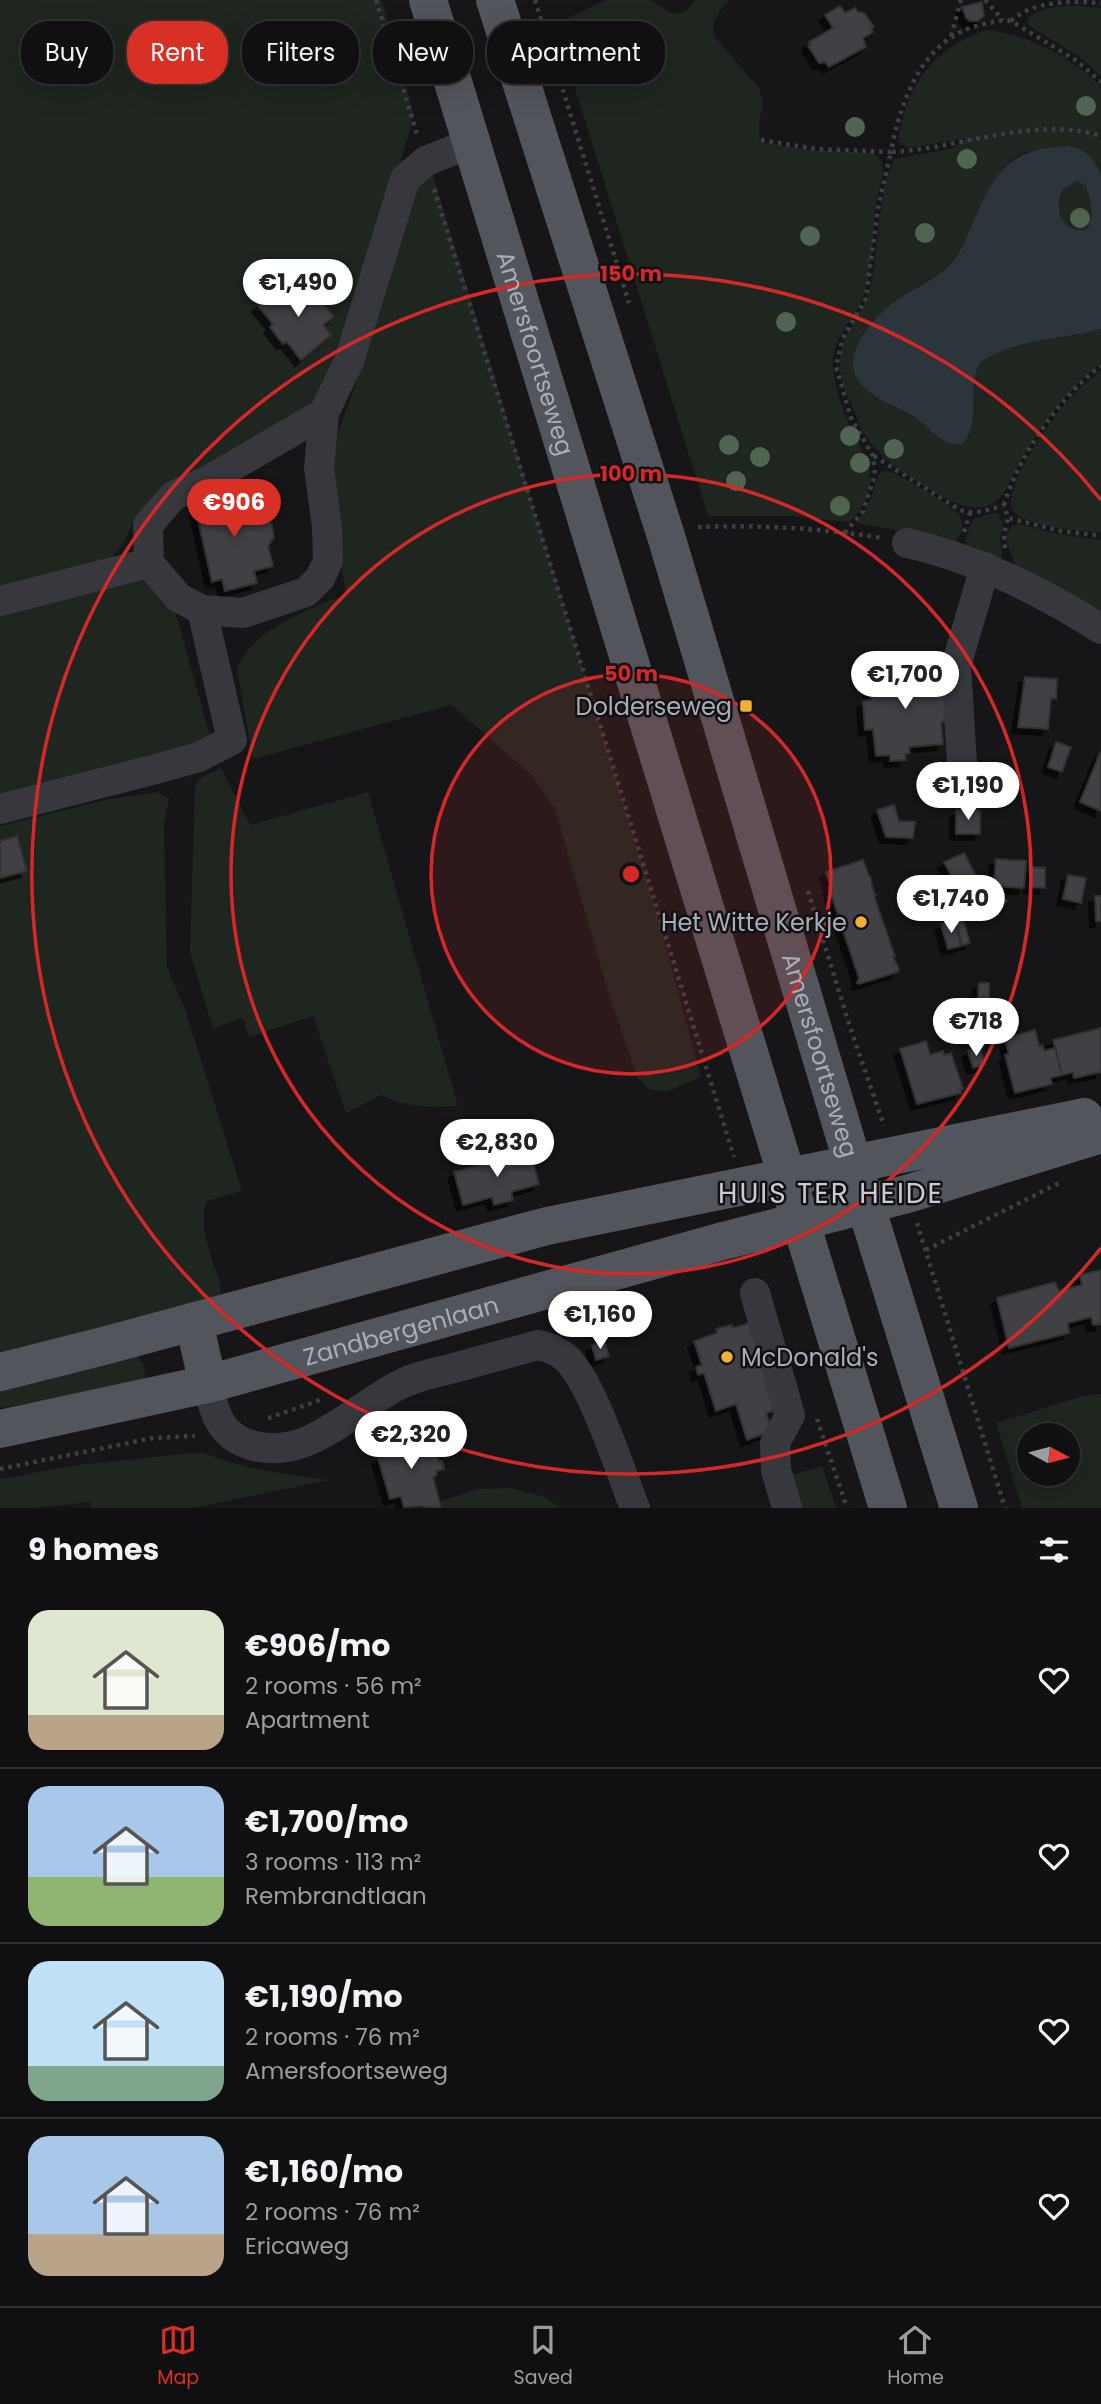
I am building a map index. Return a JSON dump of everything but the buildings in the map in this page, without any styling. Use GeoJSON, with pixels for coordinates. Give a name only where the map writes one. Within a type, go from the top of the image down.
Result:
{"type":"FeatureCollection","features":[{"type":"Feature","properties":{"kind":"main road","name":"Amersfoortseweg"},"geometry":{"type":"LineString","coordinates":[[428,0],[888,1508]]}},
{"type":"Feature","properties":{"kind":"main road","name":"Amersfoortseweg"},"geometry":{"type":"LineString","coordinates":[[495,0],[666,536],[853,1164],[959,1508]]}},
{"type":"Feature","properties":{"kind":"main road"},"geometry":{"type":"LineString","coordinates":[[0,1372],[547,1226],[1101,1113]]}},
{"type":"Feature","properties":{"kind":"main road"},"geometry":{"type":"LineString","coordinates":[[866,1205],[1101,1134]]}},
{"type":"Feature","properties":{"kind":"main road","name":"Zandbergenlaan"},"geometry":{"type":"LineString","coordinates":[[0,1429],[208,1384],[866,1205]]}},
{"type":"Feature","properties":{"kind":"main road"},"geometry":{"type":"LineString","coordinates":[[194,1322],[208,1384]]}},
{"type":"Feature","properties":{"kind":"street"},"geometry":{"type":"LineString","coordinates":[[324,413],[207,481],[173,496],[148,524],[149,563],[179,598],[202,610],[243,613],[306,592],[320,578],[328,561],[327,527],[319,468],[324,413],[349,361],[405,179],[426,161],[471,143]]}},
{"type":"Feature","properties":{"kind":"street"},"geometry":{"type":"LineString","coordinates":[[906,542],[957,556],[1008,576],[1101,629]]}},
{"type":"Feature","properties":{"kind":"street"},"geometry":{"type":"LineString","coordinates":[[0,601],[149,563]]}},
{"type":"Feature","properties":{"kind":"street"},"geometry":{"type":"LineString","coordinates":[[962,763],[956,666],[985,567]]}},
{"type":"Feature","properties":{"kind":"street"},"geometry":{"type":"LineString","coordinates":[[0,809],[199,757],[232,740],[202,610]]}},
{"type":"Feature","properties":{"kind":"street"},"geometry":{"type":"LineString","coordinates":[[755,1293],[790,1415],[775,1443],[776,1470],[788,1508]]}},
{"type":"Feature","properties":{"kind":"street"},"geometry":{"type":"LineString","coordinates":[[208,1384],[213,1408],[225,1432],[242,1442],[265,1450],[287,1448],[321,1434],[400,1384],[538,1345],[556,1350],[575,1368],[595,1406],[635,1508]]}},
{"type":"Feature","properties":{"kind":"path","name":"Amersfoortseweg"},"geometry":{"type":"LineString","coordinates":[[376,0],[743,1186]]}},
{"type":"Feature","properties":{"kind":"path"},"geometry":{"type":"LineString","coordinates":[[950,38],[961,0]]}},
{"type":"Feature","properties":{"kind":"path"},"geometry":{"type":"LineString","coordinates":[[985,0],[1003,20]]}},
{"type":"Feature","properties":{"kind":"path"},"geometry":{"type":"LineString","coordinates":[[1011,21],[1019,13],[1039,6],[1075,2],[1101,3]]}},
{"type":"Feature","properties":{"kind":"path"},"geometry":{"type":"LineString","coordinates":[[845,533],[863,511],[874,475],[873,456],[851,418],[836,366],[838,348],[866,298],[878,208],[901,108],[909,88],[924,64],[950,38],[968,27],[1003,20],[1011,21],[1077,61],[1101,82]]}},
{"type":"Feature","properties":{"kind":"path"},"geometry":{"type":"LineString","coordinates":[[761,140],[816,149],[891,152],[1048,129],[1076,130],[1101,136]]}},
{"type":"Feature","properties":{"kind":"path"},"geometry":{"type":"LineString","coordinates":[[1101,366],[1074,390],[1057,410],[1027,455],[1004,505],[1008,518],[1061,531],[1101,536]]}},
{"type":"Feature","properties":{"kind":"path"},"geometry":{"type":"LineString","coordinates":[[873,456],[960,510],[978,512],[1004,505]]}},
{"type":"Feature","properties":{"kind":"path"},"geometry":{"type":"LineString","coordinates":[[698,527],[739,526],[845,533],[906,542]]}},
{"type":"Feature","properties":{"kind":"path"},"geometry":{"type":"LineString","coordinates":[[926,1250],[1067,1179]]}},
{"type":"Feature","properties":{"kind":"path"},"geometry":{"type":"LineString","coordinates":[[907,1194],[1005,1508]]}},
{"type":"Feature","properties":{"kind":"path"},"geometry":{"type":"LineString","coordinates":[[0,1469],[153,1438],[225,1432]]}},
{"type":"Feature","properties":{"kind":"shaded area"},"geometry":{"type":"Polygon","coordinates":[[[0,0],[382,0],[388,21],[373,21],[373,84],[405,84],[414,116],[339,373],[302,417],[149,502],[134,520],[123,544],[111,558],[0,590],[0,0]]]}},
{"type":"Feature","properties":{"kind":"shaded area"},"geometry":{"type":"Polygon","coordinates":[[[606,0],[650,0],[673,14],[686,11],[696,0],[729,0],[715,21],[714,36],[759,88],[763,102],[759,123],[760,142],[807,150],[873,153],[882,161],[866,289],[836,345],[833,362],[840,400],[865,458],[870,479],[866,499],[849,522],[791,516],[708,516],[574,84],[665,84],[665,21],[561,21],[606,0]]]}},
{"type":"Feature","properties":{"kind":"shaded area"},"geometry":{"type":"Polygon","coordinates":[[[1080,6],[1101,8],[1101,77],[1081,58],[1028,25],[1028,19],[1038,11],[1080,6]]]}},
{"type":"Feature","properties":{"kind":"shaded area"},"geometry":{"type":"Polygon","coordinates":[[[986,30],[1034,42],[1063,57],[1101,87],[1101,176],[1091,158],[1039,150],[1016,157],[990,187],[955,259],[939,274],[892,304],[854,351],[969,438],[976,372],[980,363],[993,355],[1038,340],[1101,329],[1101,363],[1084,377],[1044,424],[1002,496],[987,506],[972,508],[948,499],[920,483],[881,454],[861,427],[842,380],[840,363],[844,342],[869,293],[882,204],[894,159],[953,148],[966,138],[909,148],[901,145],[898,141],[908,103],[925,72],[937,59],[951,47],[986,30]]]}},
{"type":"Feature","properties":{"kind":"shaded area"},"geometry":{"type":"Polygon","coordinates":[[[1069,146],[1080,150],[1093,160],[1101,176],[1101,329],[1023,344],[980,363],[974,384],[973,418],[968,437],[961,445],[953,444],[939,438],[915,417],[867,390],[857,379],[853,366],[855,353],[877,317],[898,299],[935,277],[954,260],[987,192],[1005,167],[1030,152],[1069,146]],[[1077,181],[1063,189],[1060,197],[1062,218],[1078,230],[1086,230],[1091,220],[1086,186],[1077,181]]]}},
{"type":"Feature","properties":{"kind":"shaded area"},"geometry":{"type":"Polygon","coordinates":[[[432,172],[654,902],[701,1077],[666,1092],[650,1090],[638,1079],[608,991],[555,809],[532,775],[451,705],[253,759],[237,670],[243,656],[267,633],[299,614],[346,595],[326,463],[354,390],[410,183],[432,172]]]}},
{"type":"Feature","properties":{"kind":"shaded area"},"geometry":{"type":"Polygon","coordinates":[[[1077,181],[1086,186],[1090,203],[1092,214],[1087,230],[1071,227],[1060,212],[1063,189],[1077,181]]]}},
{"type":"Feature","properties":{"kind":"shaded area"},"geometry":{"type":"Polygon","coordinates":[[[1101,371],[1101,533],[1054,527],[1019,516],[1013,511],[1011,501],[1014,487],[1030,454],[1069,399],[1101,371]]]}},
{"type":"Feature","properties":{"kind":"shaded area"},"geometry":{"type":"Polygon","coordinates":[[[885,470],[919,487],[960,516],[961,533],[955,542],[857,523],[871,499],[878,475],[885,470]]]}},
{"type":"Feature","properties":{"kind":"shaded area"},"geometry":{"type":"Polygon","coordinates":[[[998,513],[1003,524],[1000,538],[1003,562],[968,547],[965,540],[973,519],[998,513]]]}},
{"type":"Feature","properties":{"kind":"shaded area"},"geometry":{"type":"Polygon","coordinates":[[[1019,524],[1057,534],[1101,540],[1101,613],[1016,568],[1007,543],[1007,533],[1011,527],[1019,524]]]}},
{"type":"Feature","properties":{"kind":"shaded area"},"geometry":{"type":"Polygon","coordinates":[[[136,580],[151,582],[164,589],[176,614],[211,740],[0,800],[0,614],[136,580]]]}},
{"type":"Feature","properties":{"kind":"shaded area"},"geometry":{"type":"Polygon","coordinates":[[[221,768],[250,825],[368,792],[458,1106],[419,1106],[381,1095],[346,1113],[313,1016],[249,1037],[243,1018],[213,1028],[190,953],[195,785],[200,778],[221,768]]]}},
{"type":"Feature","properties":{"kind":"shaded area"},"geometry":{"type":"Polygon","coordinates":[[[156,792],[169,798],[164,824],[167,967],[185,1009],[242,1191],[207,1201],[204,1211],[205,1232],[221,1286],[220,1296],[0,1353],[0,826],[105,800],[156,792]]]}},
{"type":"Feature","properties":{"kind":"shaded area"},"geometry":{"type":"Polygon","coordinates":[[[136,1354],[143,1363],[146,1381],[0,1408],[0,1381],[136,1354]]]}},
{"type":"Feature","properties":{"kind":"shaded area"},"geometry":{"type":"Polygon","coordinates":[[[1101,1394],[1101,1508],[1022,1508],[996,1423],[1083,1396],[1101,1394]]]}},
{"type":"Feature","properties":{"kind":"shaded area"},"geometry":{"type":"Polygon","coordinates":[[[202,1452],[249,1467],[329,1480],[193,1508],[91,1508],[90,1502],[33,1508],[0,1508],[0,1479],[78,1465],[202,1452]]]}},
{"type":"Feature","properties":{"kind":"shaded area"},"geometry":{"type":"Polygon","coordinates":[[[822,1466],[836,1508],[800,1508],[792,1475],[822,1466]]]}},
{"type":"Feature","properties":{"kind":"shaded area"},"geometry":{"type":"Polygon","coordinates":[[[511,1488],[545,1497],[561,1508],[421,1508],[478,1489],[511,1488]]]}},
{"type":"Feature","properties":{"kind":"place","name":"Dolderseweg"},"geometry":{"type":"Point","coordinates":[746,706]}},
{"type":"Feature","properties":{"kind":"place","name":"Het Witte Kerkje"},"geometry":{"type":"Point","coordinates":[861,922]}},
{"type":"Feature","properties":{"kind":"place","name":"McDonald's"},"geometry":{"type":"Point","coordinates":[727,1357]}},
{"type":"Feature","properties":{"kind":"district","name":"HUIS TER HEIDE"},"geometry":{"type":"Point","coordinates":[831,1193]}}]}
